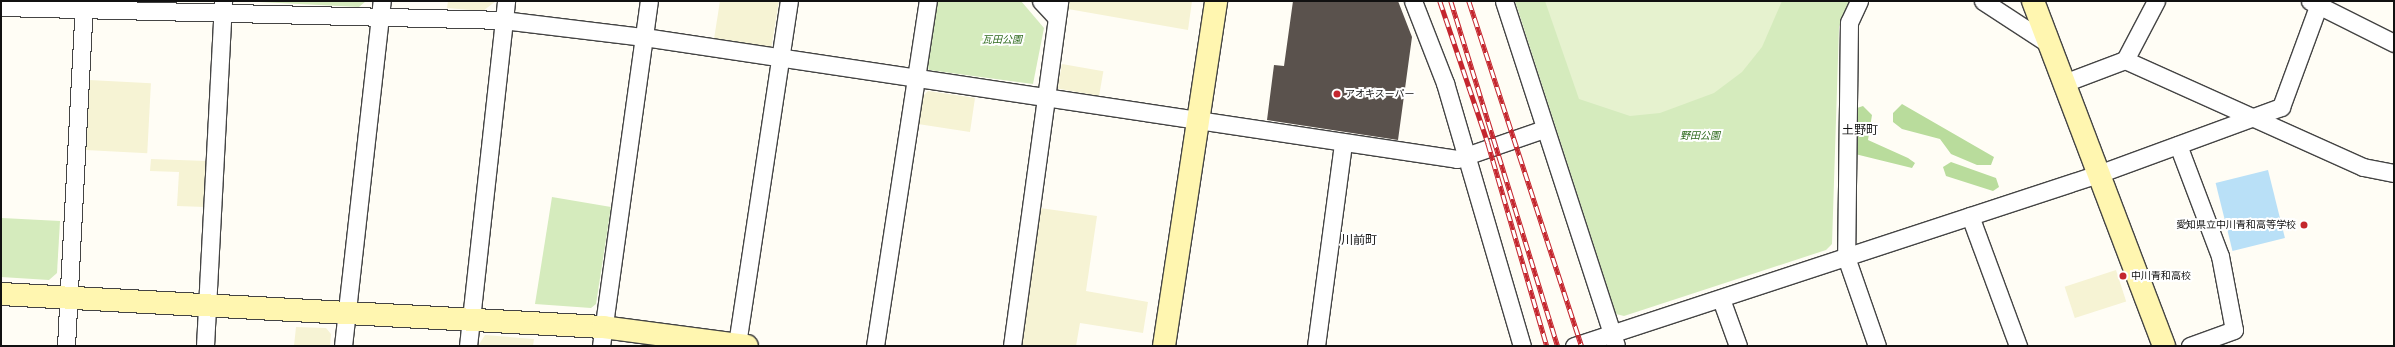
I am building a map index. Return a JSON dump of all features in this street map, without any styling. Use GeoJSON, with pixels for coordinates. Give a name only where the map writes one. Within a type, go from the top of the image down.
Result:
{"type":"FeatureCollection","features":[{"type":"Feature","properties":{"kind":"street"},"geometry":{"type":"LineString","coordinates":[[468,346],[506,1]]}},
{"type":"Feature","properties":{"kind":"street"},"geometry":{"type":"LineString","coordinates":[[602,337],[649,1]]}},
{"type":"Feature","properties":{"kind":"street"},"geometry":{"type":"LineString","coordinates":[[1,294],[470,319],[602,337],[740,345],[790,1]]}},
{"type":"Feature","properties":{"kind":"street"},"geometry":{"type":"LineString","coordinates":[[875,346],[928,1]]}},
{"type":"Feature","properties":{"kind":"street"},"geometry":{"type":"LineString","coordinates":[[1012,346],[1058,9],[1041,1]]}},
{"type":"Feature","properties":{"kind":"street"},"geometry":{"type":"LineString","coordinates":[[1164,346],[1216,1]]}},
{"type":"Feature","properties":{"kind":"street"},"geometry":{"type":"LineString","coordinates":[[1413,1],[1444,83],[1467,156],[1522,346]]}},
{"type":"Feature","properties":{"kind":"street"},"geometry":{"type":"LineString","coordinates":[[1504,1],[1544,129],[1615,341]]}},
{"type":"Feature","properties":{"kind":"street"},"geometry":{"type":"LineString","coordinates":[[1859,1],[1849,22],[1846,257],[1877,346]]}},
{"type":"Feature","properties":{"kind":"street"},"geometry":{"type":"LineString","coordinates":[[1983,1],[2049,44]]}},
{"type":"Feature","properties":{"kind":"street"},"geometry":{"type":"LineString","coordinates":[[2033,1],[2164,346]]}},
{"type":"Feature","properties":{"kind":"street"},"geometry":{"type":"LineString","coordinates":[[2064,83],[2125,60],[2156,1]]}},
{"type":"Feature","properties":{"kind":"street"},"geometry":{"type":"LineString","coordinates":[[1574,346],[1615,341],[1721,299],[2098,174],[2281,107],[2316,2],[2394,43]]}},
{"type":"Feature","properties":{"kind":"street"},"geometry":{"type":"LineString","coordinates":[[1,7],[83,4],[381,8],[503,20],[644,37],[1046,99],[1199,120],[1343,143],[1457,159],[1544,129]]}},
{"type":"Feature","properties":{"kind":"street"},"geometry":{"type":"LineString","coordinates":[[66,346],[83,4]]}},
{"type":"Feature","properties":{"kind":"street"},"geometry":{"type":"LineString","coordinates":[[205,346],[223,6]]}},
{"type":"Feature","properties":{"kind":"street"},"geometry":{"type":"LineString","coordinates":[[343,346],[381,8]]}},
{"type":"Feature","properties":{"kind":"street"},"geometry":{"type":"LineString","coordinates":[[2125,60],[2363,167],[2394,173]]}},
{"type":"Feature","properties":{"kind":"street"},"geometry":{"type":"LineString","coordinates":[[1316,346],[1343,143]]}},
{"type":"Feature","properties":{"kind":"street"},"geometry":{"type":"LineString","coordinates":[[2178,145],[2220,256],[2234,330],[2190,346]]}},
{"type":"Feature","properties":{"kind":"street"},"geometry":{"type":"LineString","coordinates":[[1970,216],[2018,346]]}},
{"type":"Feature","properties":{"kind":"street"},"geometry":{"type":"LineString","coordinates":[[1721,299],[1738,346]]}},
{"type":"Feature","properties":{"kind":"shaded area"},"geometry":{"type":"Polygon","coordinates":[[[448,1],[496,1],[483,11],[447,8],[448,1]]]}},
{"type":"Feature","properties":{"kind":"shaded area"},"geometry":{"type":"Polygon","coordinates":[[[720,1],[779,1],[771,49],[714,39],[720,1]]]}},
{"type":"Feature","properties":{"kind":"shaded area"},"geometry":{"type":"Polygon","coordinates":[[[1069,1],[1192,1],[1188,30],[1068,9],[1069,1]]]}},
{"type":"Feature","properties":{"kind":"shaded area"},"geometry":{"type":"Polygon","coordinates":[[[1062,64],[1103,71],[1099,96],[1058,89],[1062,64]]]}},
{"type":"Feature","properties":{"kind":"shaded area"},"geometry":{"type":"Polygon","coordinates":[[[89,80],[151,83],[147,153],[85,150],[89,80]]]}},
{"type":"Feature","properties":{"kind":"shaded area"},"geometry":{"type":"Polygon","coordinates":[[[928,91],[975,98],[970,132],[918,124],[923,96],[928,91]]]}},
{"type":"Feature","properties":{"kind":"shaded area"},"geometry":{"type":"Polygon","coordinates":[[[151,159],[207,161],[205,207],[177,206],[179,172],[150,171],[151,159]]]}},
{"type":"Feature","properties":{"kind":"shaded area"},"geometry":{"type":"Polygon","coordinates":[[[1040,208],[1097,216],[1086,291],[1148,302],[1143,333],[1080,323],[1076,346],[1020,346],[1040,208]]]}},
{"type":"Feature","properties":{"kind":"shaded area"},"geometry":{"type":"Polygon","coordinates":[[[2116,270],[2126,301],[2075,318],[2065,287],[2116,270]]]}},
{"type":"Feature","properties":{"kind":"shaded area"},"geometry":{"type":"Polygon","coordinates":[[[296,327],[326,328],[331,334],[330,346],[294,346],[296,327]]]}},
{"type":"Feature","properties":{"kind":"shaded area"},"geometry":{"type":"Polygon","coordinates":[[[485,335],[534,339],[533,346],[478,346],[485,335]]]}},
{"type":"Feature","properties":{"kind":"green space"},"geometry":{"type":"Polygon","coordinates":[[[237,1],[366,1],[359,7],[237,1]]]}},
{"type":"Feature","properties":{"kind":"green space","name":"瓦田公園"},"geometry":{"type":"Polygon","coordinates":[[[935,1],[1021,1],[1044,28],[1033,84],[929,70],[926,61],[935,1]]]}},
{"type":"Feature","properties":{"kind":"green space","name":"野田公園"},"geometry":{"type":"Polygon","coordinates":[[[1515,1],[1850,1],[1839,27],[1832,244],[1826,250],[1624,316],[1616,314],[1515,1]]]}},
{"type":"Feature","properties":{"kind":"green space"},"geometry":{"type":"Polygon","coordinates":[[[1545,1],[1782,1],[1762,47],[1742,72],[1714,93],[1660,113],[1630,116],[1579,99],[1545,1]]]}},
{"type":"Feature","properties":{"kind":"green space"},"geometry":{"type":"Polygon","coordinates":[[[1902,104],[1994,157],[1991,165],[1977,165],[1951,154],[1940,139],[1902,129],[1893,122],[1893,113],[1902,104]]]}},
{"type":"Feature","properties":{"kind":"green space"},"geometry":{"type":"Polygon","coordinates":[[[1863,106],[1872,115],[1868,140],[1908,158],[1915,163],[1912,168],[1855,154],[1857,108],[1863,106]]]}},
{"type":"Feature","properties":{"kind":"green space"},"geometry":{"type":"Polygon","coordinates":[[[1951,162],[1996,178],[1999,187],[1993,191],[1946,176],[1943,167],[1951,162]]]}},
{"type":"Feature","properties":{"kind":"green space"},"geometry":{"type":"Polygon","coordinates":[[[552,197],[611,207],[596,304],[591,308],[535,304],[552,197]]]}},
{"type":"Feature","properties":{"kind":"green space"},"geometry":{"type":"Polygon","coordinates":[[[2,218],[60,221],[57,273],[49,280],[1,277],[2,218]]]}},
{"type":"Feature","properties":{"kind":"water"},"geometry":{"type":"Polygon","coordinates":[[[2268,170],[2285,238],[2233,251],[2216,183],[2268,170]]]}},
{"type":"Feature","properties":{"kind":"building","name":"アオキスーパー"},"geometry":{"type":"Polygon","coordinates":[[[1293,1],[1398,1],[1412,37],[1398,140],[1267,120],[1274,65],[1284,66],[1293,1]]]}},
{"type":"Feature","properties":{"kind":"railway"},"geometry":{"type":"LineString","coordinates":[[1440,1],[1488,143],[1547,346]]}},
{"type":"Feature","properties":{"kind":"railway"},"geometry":{"type":"LineString","coordinates":[[1451,1],[1558,346]]}},
{"type":"Feature","properties":{"kind":"railway"},"geometry":{"type":"LineString","coordinates":[[1469,1],[1582,346]]}},
{"type":"Feature","properties":{"kind":"place","name":"アオキスーパー"},"geometry":{"type":"Point","coordinates":[1337,94]}},
{"type":"Feature","properties":{"kind":"place","name":"愛知県立中川青和高等学校"},"geometry":{"type":"Point","coordinates":[2304,225]}},
{"type":"Feature","properties":{"kind":"place","name":"中川青和高校"},"geometry":{"type":"Point","coordinates":[2123,276]}},
{"type":"Feature","properties":{"kind":"district","name":"土野町"},"geometry":{"type":"Point","coordinates":[1860,131]}},
{"type":"Feature","properties":{"kind":"district","name":"川前町"},"geometry":{"type":"Point","coordinates":[1359,241]}}]}
